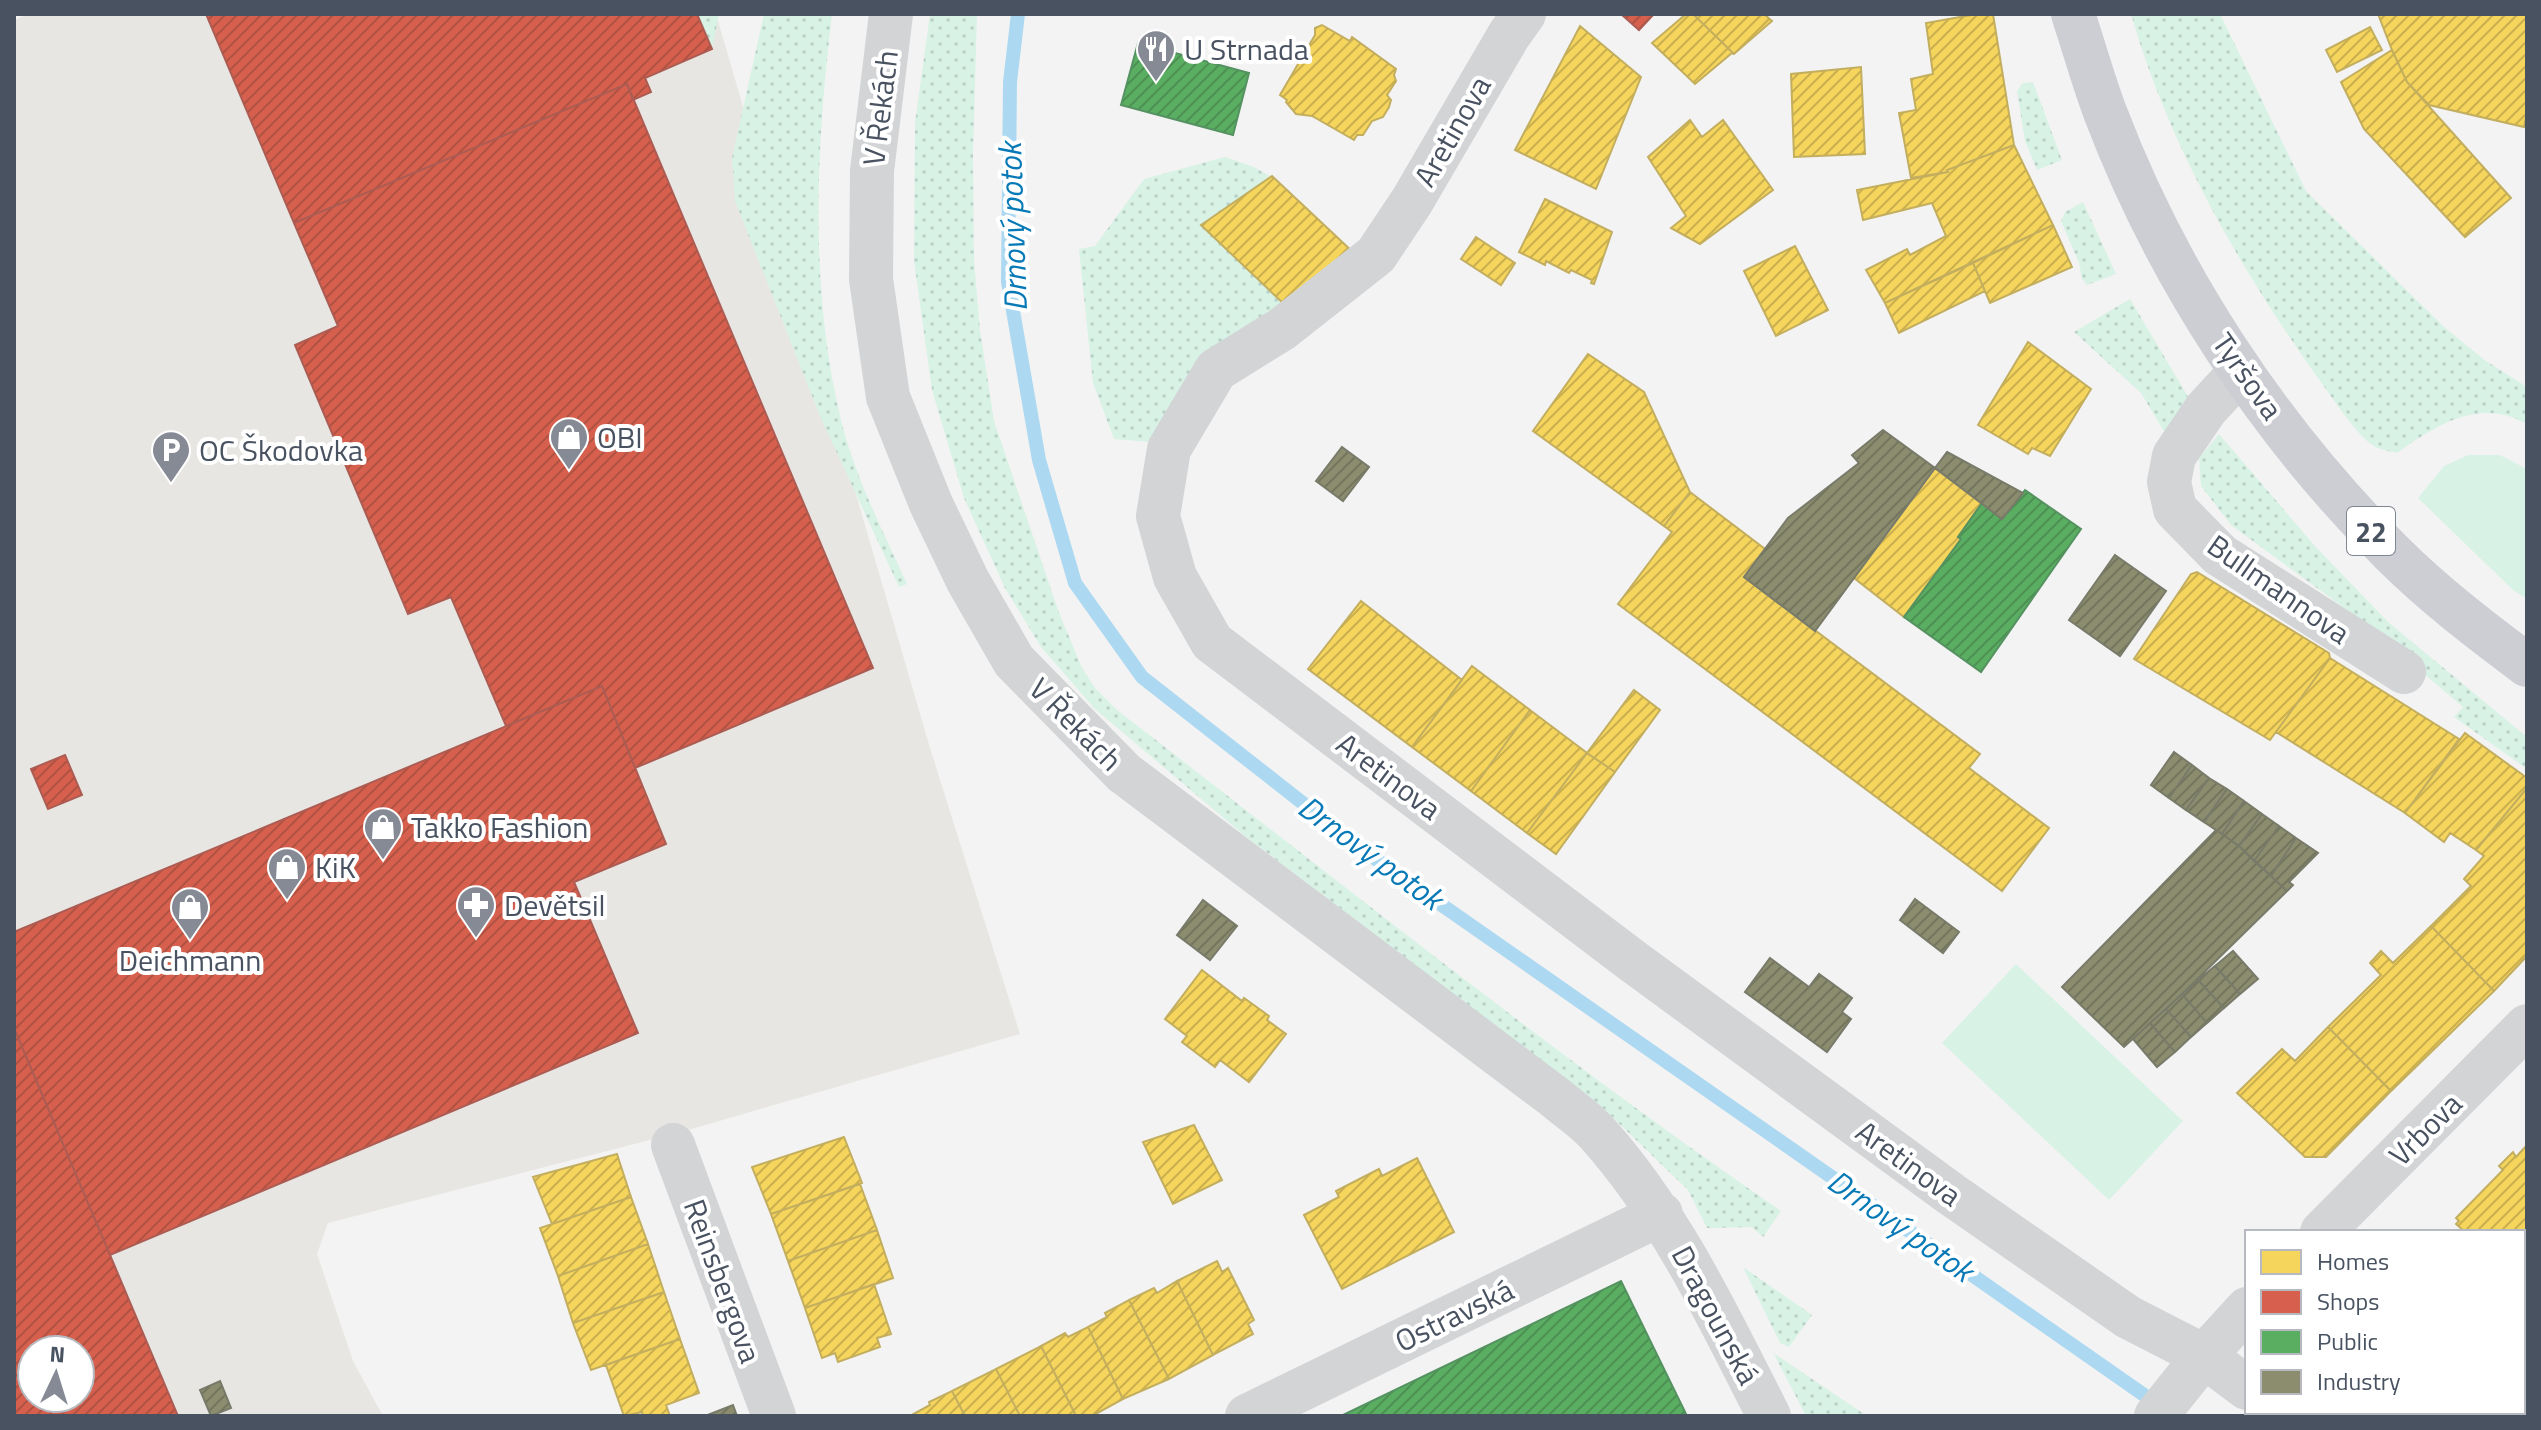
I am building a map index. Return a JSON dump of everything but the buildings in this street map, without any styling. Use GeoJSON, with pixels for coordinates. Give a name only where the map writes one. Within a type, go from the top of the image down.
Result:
{"type":"FeatureCollection","features":[{"type":"Feature","properties":{"kind":"main road","name":"Tyršova"},"geometry":{"type":"LineString","coordinates":[[2073,14],[2105,112],[2141,196],[2186,284],[2241,371],[2319,474],[2394,555],[2469,622],[2527,665]]}},
{"type":"Feature","properties":{"kind":"street","name":"V Řekách"},"geometry":{"type":"LineString","coordinates":[[891,14],[872,171],[871,279],[888,397],[931,504],[968,581],[1014,661],[1124,773],[1556,1098],[1596,1132],[1661,1214]]}},
{"type":"Feature","properties":{"kind":"street","name":"Aretinova"},"geometry":{"type":"LineString","coordinates":[[1524,14],[1412,201],[1376,255],[1282,329],[1216,370],[1169,449],[1158,516],[1175,577],[1212,642],[1634,962],[1951,1194],[2196,1366],[2245,1387]]}},
{"type":"Feature","properties":{"kind":"street","name":"Bullmannova"},"geometry":{"type":"LineString","coordinates":[[2241,371],[2206,409],[2174,456],[2169,482],[2175,509],[2220,555],[2404,672]]}},
{"type":"Feature","properties":{"kind":"street","name":"Vrbova"},"geometry":{"type":"LineString","coordinates":[[2324,1230],[2527,1026]]}},
{"type":"Feature","properties":{"kind":"street","name":"Reinsbergova"},"geometry":{"type":"LineString","coordinates":[[673,1145],[774,1416]]}},
{"type":"Feature","properties":{"kind":"street","name":"Ostravská"},"geometry":{"type":"LineString","coordinates":[[1247,1416],[1661,1214]]}},
{"type":"Feature","properties":{"kind":"street","name":"Dragounská"},"geometry":{"type":"LineString","coordinates":[[1661,1214],[1688,1258],[1769,1416]]}},
{"type":"Feature","properties":{"kind":"street"},"geometry":{"type":"LineString","coordinates":[[2156,1416],[2245,1311]]}},
{"type":"Feature","properties":{"kind":"shaded area","name":"OC Škodovka"},"geometry":{"type":"Polygon","coordinates":[[[29,14],[716,14],[930,748],[1020,1034],[681,1132],[328,1223],[317,1254],[353,1361],[383,1416],[14,1416],[14,20],[29,14]]]}},
{"type":"Feature","properties":{"kind":"green space"},"geometry":{"type":"Polygon","coordinates":[[[697,14],[719,14],[712,49],[697,14]]]}},
{"type":"Feature","properties":{"kind":"green space"},"geometry":{"type":"Polygon","coordinates":[[[764,14],[832,14],[819,167],[818,218],[824,319],[841,420],[870,504],[907,584],[899,587],[820,416],[735,201],[732,158],[764,14]]]}},
{"type":"Feature","properties":{"kind":"green space"},"geometry":{"type":"Polygon","coordinates":[[[930,14],[977,14],[974,260],[980,330],[994,421],[1058,610],[1082,668],[1095,688],[1117,710],[1446,965],[1612,1090],[1781,1211],[1763,1237],[1752,1227],[1707,1228],[1688,1190],[1604,1109],[1245,836],[1095,709],[1041,647],[1005,588],[964,498],[932,390],[914,261],[915,123],[930,14]]]}},
{"type":"Feature","properties":{"kind":"green space"},"geometry":{"type":"Polygon","coordinates":[[[2131,14],[2220,14],[2306,191],[2444,327],[2486,361],[2527,387],[2527,424],[2509,416],[2475,414],[2443,424],[2397,453],[2376,447],[2360,434],[2290,338],[2210,205],[2165,111],[2131,14]]]}},
{"type":"Feature","properties":{"kind":"green space"},"geometry":{"type":"Polygon","coordinates":[[[2033,82],[2062,160],[2037,170],[2025,141],[2017,91],[2023,83],[2033,82]]]}},
{"type":"Feature","properties":{"kind":"green space"},"geometry":{"type":"Polygon","coordinates":[[[1225,157],[1270,176],[1202,226],[1287,307],[1150,442],[1114,439],[1093,383],[1079,249],[1095,246],[1144,179],[1225,157]]]}},
{"type":"Feature","properties":{"kind":"green space"},"geometry":{"type":"Polygon","coordinates":[[[2083,202],[2116,274],[2087,285],[2061,221],[2065,212],[2083,202]]]}},
{"type":"Feature","properties":{"kind":"green space"},"geometry":{"type":"Polygon","coordinates":[[[2130,299],[2193,405],[2165,433],[2141,393],[2074,332],[2130,299]]]}},
{"type":"Feature","properties":{"kind":"green space"},"geometry":{"type":"Polygon","coordinates":[[[2219,434],[2315,546],[2388,622],[2527,737],[2527,769],[2454,717],[2463,707],[2358,618],[2231,525],[2201,486],[2199,458],[2219,434]]]}},
{"type":"Feature","properties":{"kind":"green space"},"geometry":{"type":"Polygon","coordinates":[[[2468,455],[2500,455],[2527,469],[2527,599],[2513,590],[2418,498],[2444,466],[2468,455]]]}},
{"type":"Feature","properties":{"kind":"green space"},"geometry":{"type":"Polygon","coordinates":[[[2016,964],[2183,1121],[2109,1200],[1942,1043],[2016,964]]]}},
{"type":"Feature","properties":{"kind":"green space"},"geometry":{"type":"Polygon","coordinates":[[[1743,1267],[1812,1315],[1789,1347],[1780,1343],[1743,1267]]]}},
{"type":"Feature","properties":{"kind":"green space"},"geometry":{"type":"Polygon","coordinates":[[[1774,1353],[1867,1416],[1806,1416],[1774,1353]]]}},
{"type":"Feature","properties":{"kind":"waterway","name":"Drnový potok"},"geometry":{"type":"LineString","coordinates":[[1018,14],[1010,82],[1008,282],[1039,460],[1075,583],[1142,677],[1360,848],[2157,1404]]}},
{"type":"Feature","properties":{"kind":"place","name":"U Strnada"},"geometry":{"type":"Point","coordinates":[1156,83]}},
{"type":"Feature","properties":{"kind":"place","name":"OBI"},"geometry":{"type":"Point","coordinates":[569,471]}},
{"type":"Feature","properties":{"kind":"place","name":"OC Škodovka"},"geometry":{"type":"Point","coordinates":[171,484]}},
{"type":"Feature","properties":{"kind":"place","name":"Takko Fashion"},"geometry":{"type":"Point","coordinates":[383,861]}},
{"type":"Feature","properties":{"kind":"place","name":"KiK"},"geometry":{"type":"Point","coordinates":[287,901]}},
{"type":"Feature","properties":{"kind":"place","name":"Devětsil"},"geometry":{"type":"Point","coordinates":[476,939]}},
{"type":"Feature","properties":{"kind":"place","name":"Deichmann"},"geometry":{"type":"Point","coordinates":[190,941]}}]}
